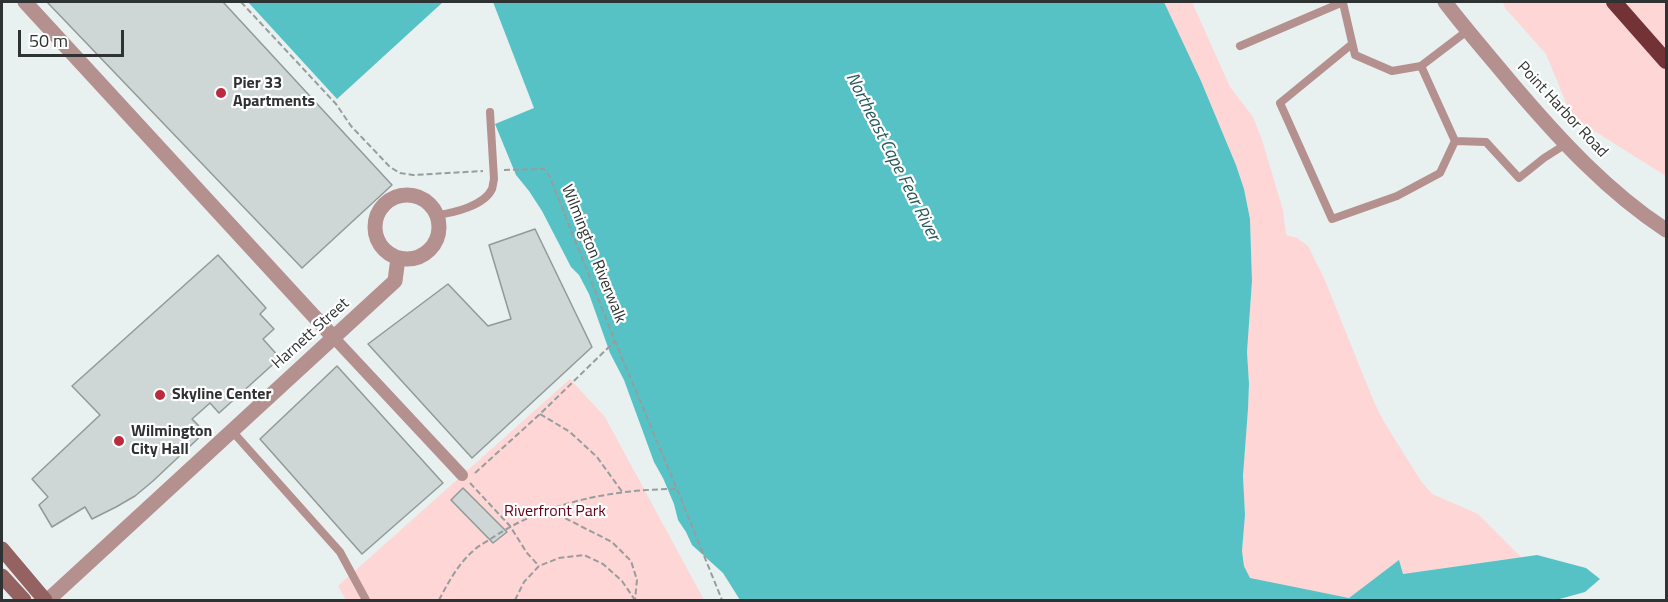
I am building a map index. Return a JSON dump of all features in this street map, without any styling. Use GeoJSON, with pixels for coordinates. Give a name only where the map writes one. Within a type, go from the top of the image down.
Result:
{"type":"FeatureCollection","features":[{"type":"Feature","properties":{"kind":"highway"},"geometry":{"type":"LineString","coordinates":[[1614,2],[1666,61]]}},
{"type":"Feature","properties":{"kind":"main road"},"geometry":{"type":"LineString","coordinates":[[2,549],[47,600]]}},
{"type":"Feature","properties":{"kind":"main road"},"geometry":{"type":"LineString","coordinates":[[2,576],[24,600]]}},
{"type":"Feature","properties":{"kind":"street"},"geometry":{"type":"LineString","coordinates":[[26,2],[464,478]]}},
{"type":"Feature","properties":{"kind":"street","name":"Point Harbor Road"},"geometry":{"type":"LineString","coordinates":[[1445,2],[1538,115],[1566,144],[1614,191],[1666,230]]}},
{"type":"Feature","properties":{"kind":"street"},"geometry":{"type":"LineString","coordinates":[[402,195],[413,195],[423,199],[431,206],[437,215],[439,232],[431,248],[425,254],[416,258],[398,258],[388,254],[376,236],[377,215],[391,199],[402,195]]}},
{"type":"Feature","properties":{"kind":"street","name":"Harnett Street"},"geometry":{"type":"LineString","coordinates":[[47,600],[395,281],[398,258]]}},
{"type":"Feature","properties":{"kind":"lane"},"geometry":{"type":"LineString","coordinates":[[1240,46],[1343,2],[1355,55],[1392,71],[1421,66],[1467,31]]}},
{"type":"Feature","properties":{"kind":"lane"},"geometry":{"type":"LineString","coordinates":[[1352,44],[1280,103],[1332,219],[1397,196],[1440,174],[1455,141],[1421,66]]}},
{"type":"Feature","properties":{"kind":"lane"},"geometry":{"type":"LineString","coordinates":[[437,215],[453,213],[472,206],[485,198],[492,190],[494,179],[490,112]]}},
{"type":"Feature","properties":{"kind":"lane"},"geometry":{"type":"LineString","coordinates":[[1455,141],[1486,142],[1519,178],[1566,144]]}},
{"type":"Feature","properties":{"kind":"lane"},"geometry":{"type":"LineString","coordinates":[[232,430],[340,552],[366,600]]}},
{"type":"Feature","properties":{"kind":"path","name":"Wilmington Riverwalk"},"geometry":{"type":"LineString","coordinates":[[241,2],[336,104],[351,126],[390,167],[400,173],[413,176],[544,169],[550,177],[722,600]]}},
{"type":"Feature","properties":{"kind":"path"},"geometry":{"type":"LineString","coordinates":[[539,566],[526,553],[510,526],[464,478],[540,414],[615,341]]}},
{"type":"Feature","properties":{"kind":"path"},"geometry":{"type":"LineString","coordinates":[[540,414],[570,432],[597,457],[623,493]]}},
{"type":"Feature","properties":{"kind":"path"},"geometry":{"type":"LineString","coordinates":[[439,600],[453,575],[472,551],[510,526],[549,510],[600,495],[645,489],[677,489]]}},
{"type":"Feature","properties":{"kind":"path"},"geometry":{"type":"LineString","coordinates":[[515,600],[524,582],[539,566],[559,558],[584,555],[603,564],[622,581],[635,600],[637,580],[631,561],[612,542],[549,510]]}},
{"type":"Feature","properties":{"kind":"green space"},"geometry":{"type":"Polygon","coordinates":[[[1164,2],[1192,2],[1230,87],[1253,117],[1283,210],[1286,235],[1297,238],[1308,246],[1324,278],[1374,402],[1421,481],[1432,494],[1478,514],[1521,557],[1403,574],[1399,561],[1349,598],[1250,579],[1244,566],[1242,551],[1245,515],[1243,476],[1249,384],[1247,352],[1252,281],[1250,219],[1236,165],[1201,81],[1164,2]]]}},
{"type":"Feature","properties":{"kind":"green space"},"geometry":{"type":"Polygon","coordinates":[[[1503,2],[1666,2],[1666,176],[1580,122],[1569,110],[1546,54],[1505,8],[1503,2]]]}},
{"type":"Feature","properties":{"kind":"green space","name":"Riverfront Park"},"geometry":{"type":"Polygon","coordinates":[[[570,379],[605,417],[704,600],[346,600],[338,586],[570,379]]]}},
{"type":"Feature","properties":{"kind":"water"},"geometry":{"type":"Polygon","coordinates":[[[248,2],[443,2],[337,99],[248,2]]]}},
{"type":"Feature","properties":{"kind":"water","name":"Northeast Cape Fear River"},"geometry":{"type":"Polygon","coordinates":[[[493,2],[1164,2],[1201,81],[1236,165],[1250,219],[1252,281],[1247,352],[1249,384],[1243,476],[1245,515],[1242,551],[1244,566],[1250,578],[1349,598],[1399,560],[1403,574],[1537,555],[1586,568],[1600,579],[1585,592],[1556,600],[740,600],[723,573],[692,545],[678,520],[674,504],[654,462],[589,294],[579,275],[571,267],[542,211],[516,175],[495,124],[534,108],[493,2]]]}},
{"type":"Feature","properties":{"kind":"building","name":"Pier 33 Apartments"},"geometry":{"type":"Polygon","coordinates":[[[47,2],[223,2],[392,185],[302,268],[47,2]]]}},
{"type":"Feature","properties":{"kind":"building"},"geometry":{"type":"Polygon","coordinates":[[[535,229],[592,347],[472,458],[368,344],[448,284],[488,326],[511,319],[489,245],[535,229]]]}},
{"type":"Feature","properties":{"kind":"building","name":"Skyline Center"},"geometry":{"type":"Polygon","coordinates":[[[218,255],[266,308],[260,314],[274,329],[263,339],[280,358],[219,413],[210,403],[192,419],[205,432],[135,496],[92,519],[85,507],[52,527],[39,505],[48,497],[32,479],[100,415],[72,386],[218,255]]]}},
{"type":"Feature","properties":{"kind":"building"},"geometry":{"type":"Polygon","coordinates":[[[337,366],[443,483],[362,554],[260,439],[337,366]]]}},
{"type":"Feature","properties":{"kind":"building"},"geometry":{"type":"Polygon","coordinates":[[[463,488],[507,532],[493,543],[451,500],[463,488]]]}},
{"type":"Feature","properties":{"kind":"place","name":"Pier 33 Apartments"},"geometry":{"type":"Point","coordinates":[221,93]}},
{"type":"Feature","properties":{"kind":"place","name":"Skyline Center"},"geometry":{"type":"Point","coordinates":[160,395]}},
{"type":"Feature","properties":{"kind":"place","name":"Wilmington City Hall"},"geometry":{"type":"Point","coordinates":[119,441]}}]}
